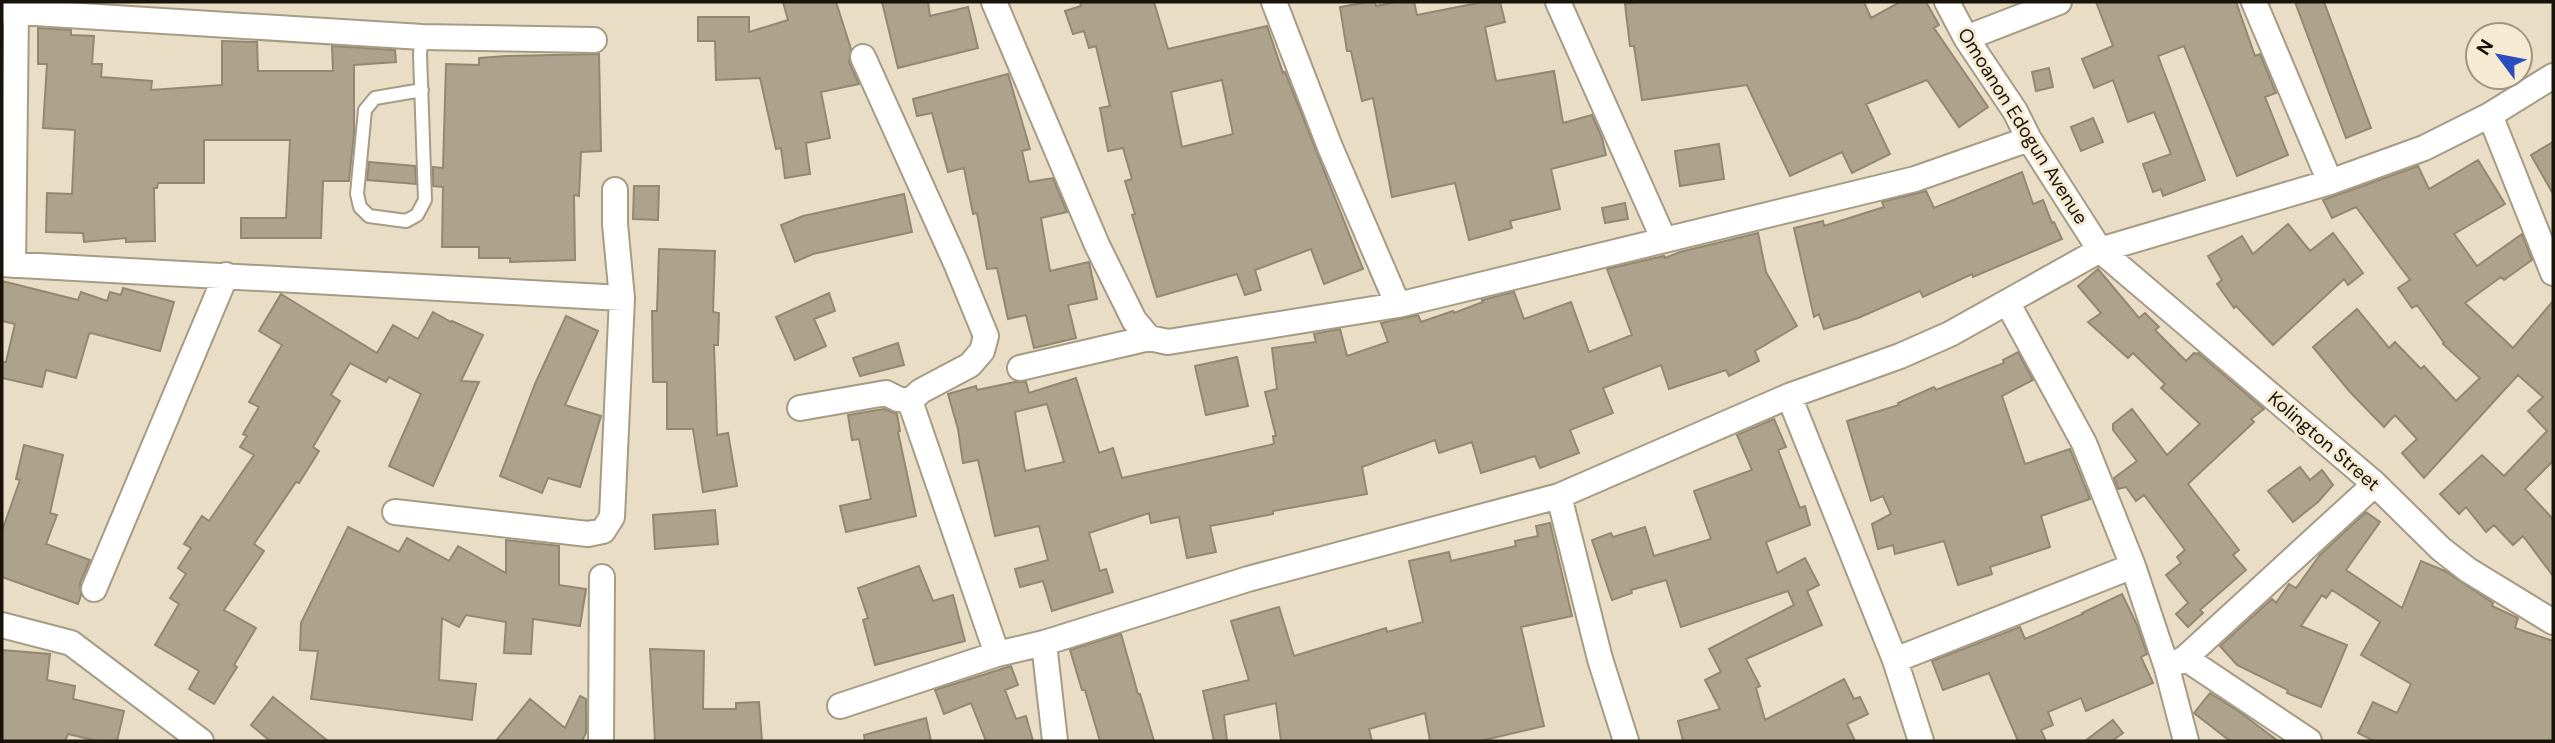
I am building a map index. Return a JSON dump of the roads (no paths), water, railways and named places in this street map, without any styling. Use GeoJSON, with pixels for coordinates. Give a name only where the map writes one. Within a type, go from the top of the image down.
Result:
{"type":"FeatureCollection","features":[{"type":"Feature","properties":{"kind":"street"},"geometry":{"type":"LineString","coordinates":[[995,2],[1097,245],[1134,320],[1149,338]]}},
{"type":"Feature","properties":{"kind":"street"},"geometry":{"type":"LineString","coordinates":[[1274,2],[1330,147],[1398,304]]}},
{"type":"Feature","properties":{"kind":"street","name":"Omoanon Edogun Avenue"},"geometry":{"type":"LineString","coordinates":[[1947,2],[1966,38],[2015,111],[2029,139],[2100,250]]}},
{"type":"Feature","properties":{"kind":"street"},"geometry":{"type":"LineString","coordinates":[[1966,38],[2059,2]]}},
{"type":"Feature","properties":{"kind":"street"},"geometry":{"type":"LineString","coordinates":[[2254,2],[2330,182]]}},
{"type":"Feature","properties":{"kind":"street"},"geometry":{"type":"LineString","coordinates":[[1565,3],[1664,240]]}},
{"type":"Feature","properties":{"kind":"street"},"geometry":{"type":"LineString","coordinates":[[594,40],[422,37],[9,11],[7,264],[622,298]]}},
{"type":"Feature","properties":{"kind":"street"},"geometry":{"type":"LineString","coordinates":[[863,57],[986,336],[982,351],[970,365],[921,391],[910,401]]}},
{"type":"Feature","properties":{"kind":"street"},"geometry":{"type":"LineString","coordinates":[[840,706],[997,654],[1044,643],[1248,579],[1559,496],[1789,396],[1900,356],[1950,334],[2100,250],[2330,182],[2424,148],[2490,115],[2553,76]]}},
{"type":"Feature","properties":{"kind":"street"},"geometry":{"type":"LineString","coordinates":[[2490,115],[2553,273]]}},
{"type":"Feature","properties":{"kind":"street"},"geometry":{"type":"LineString","coordinates":[[1020,368],[1149,338],[1168,342],[1398,304],[1915,179],[2029,139]]}},
{"type":"Feature","properties":{"kind":"street"},"geometry":{"type":"LineString","coordinates":[[395,512],[588,534],[603,531],[612,516],[622,298],[615,224],[615,190]]}},
{"type":"Feature","properties":{"kind":"street","name":"Kolington Street"},"geometry":{"type":"LineString","coordinates":[[2100,250],[2375,484],[2441,549],[2553,621]]}},
{"type":"Feature","properties":{"kind":"street"},"geometry":{"type":"LineString","coordinates":[[94,589],[226,275]]}},
{"type":"Feature","properties":{"kind":"street"},"geometry":{"type":"LineString","coordinates":[[2007,302],[2084,443],[2133,566],[2176,663],[2186,741]]}},
{"type":"Feature","properties":{"kind":"street"},"geometry":{"type":"LineString","coordinates":[[800,408],[886,393],[910,401]]}},
{"type":"Feature","properties":{"kind":"street"},"geometry":{"type":"LineString","coordinates":[[1789,396],[1895,660],[1921,741]]}},
{"type":"Feature","properties":{"kind":"street"},"geometry":{"type":"LineString","coordinates":[[910,401],[997,654]]}},
{"type":"Feature","properties":{"kind":"street"},"geometry":{"type":"LineString","coordinates":[[2176,663],[2375,484]]}},
{"type":"Feature","properties":{"kind":"street"},"geometry":{"type":"LineString","coordinates":[[1559,496],[1617,739]]}},
{"type":"Feature","properties":{"kind":"street"},"geometry":{"type":"LineString","coordinates":[[1895,660],[2133,566]]}},
{"type":"Feature","properties":{"kind":"street"},"geometry":{"type":"LineString","coordinates":[[601,741],[602,577]]}},
{"type":"Feature","properties":{"kind":"street"},"geometry":{"type":"LineString","coordinates":[[2,625],[71,643],[201,741]]}},
{"type":"Feature","properties":{"kind":"street"},"geometry":{"type":"LineString","coordinates":[[1044,643],[1055,741]]}},
{"type":"Feature","properties":{"kind":"street"},"geometry":{"type":"LineString","coordinates":[[2176,663],[2309,741]]}},
{"type":"Feature","properties":{"kind":"lane"},"geometry":{"type":"LineString","coordinates":[[422,37],[420,54],[422,90],[425,200],[417,215],[406,222],[369,216],[360,207],[357,194],[365,110],[375,98],[422,90]]}}]}
